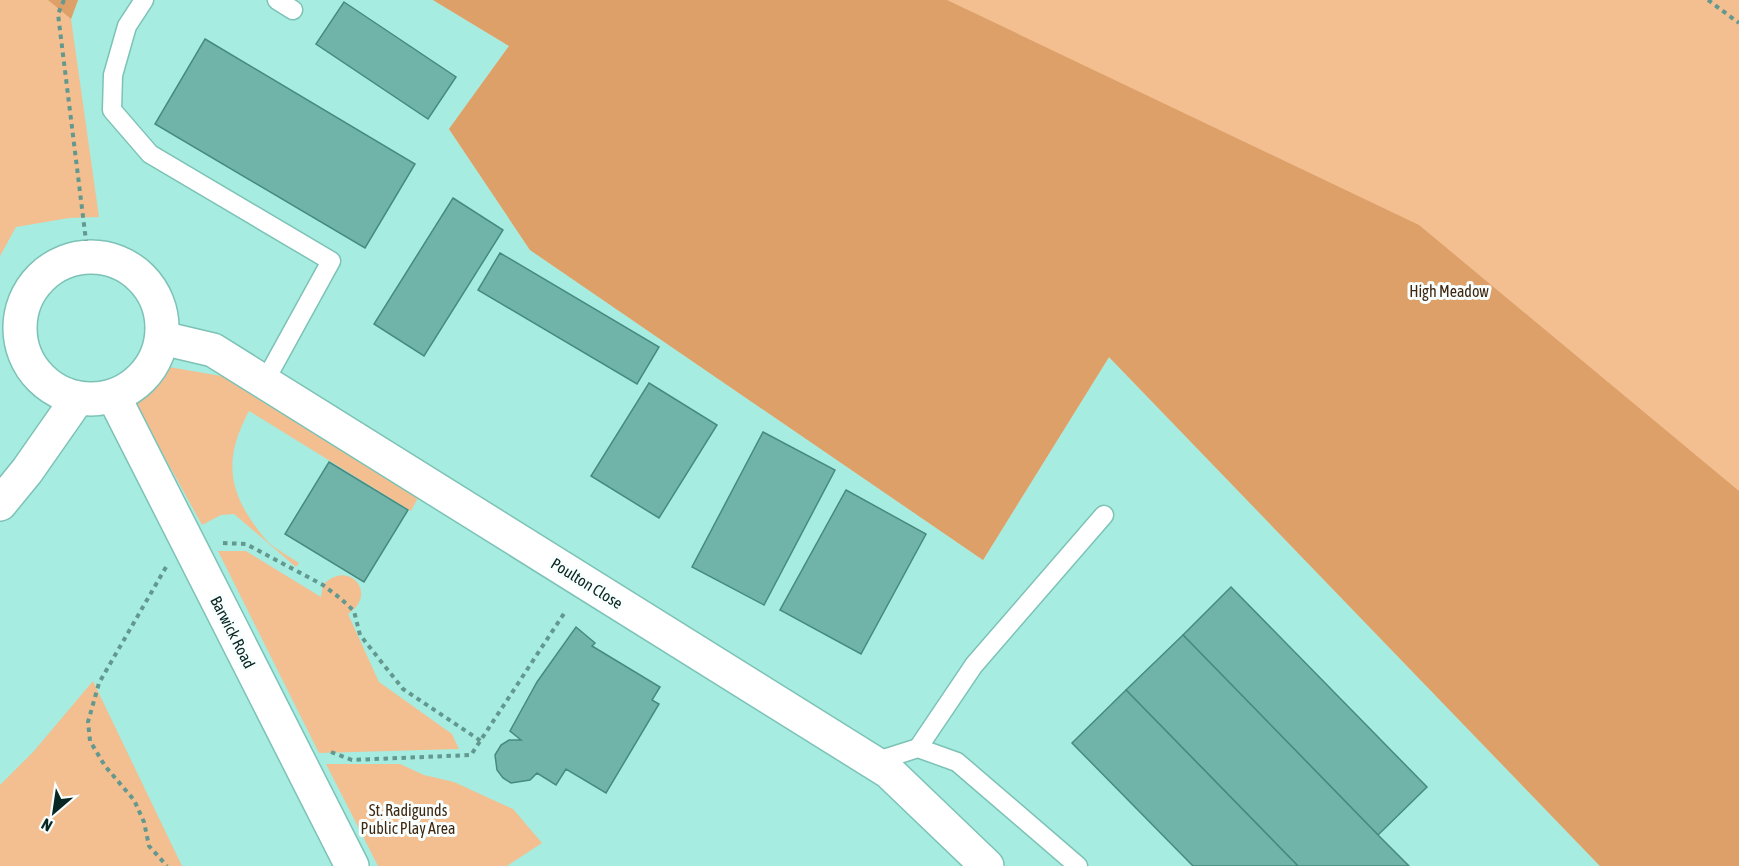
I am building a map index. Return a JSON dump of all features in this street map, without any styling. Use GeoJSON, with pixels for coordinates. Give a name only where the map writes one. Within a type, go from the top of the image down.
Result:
{"type":"FeatureCollection","features":[{"type":"Feature","properties":{"kind":"street"},"geometry":{"type":"LineString","coordinates":[[88,257],[118,262],[145,281],[156,297],[162,317],[162,338],[157,357],[143,378],[114,397],[96,400],[78,398],[53,389],[38,376],[27,360],[11,308],[45,273],[63,262],[88,257]]}},
{"type":"Feature","properties":{"kind":"street","name":"Poulton Close"},"geometry":{"type":"LineString","coordinates":[[162,338],[213,350],[874,762],[889,772],[987,866]]}},
{"type":"Feature","properties":{"kind":"street","name":"Barwick Road"},"geometry":{"type":"LineString","coordinates":[[114,397],[352,866]]}},
{"type":"Feature","properties":{"kind":"street"},"geometry":{"type":"LineString","coordinates":[[0,504],[27,471],[78,398]]}},
{"type":"Feature","properties":{"kind":"lane"},"geometry":{"type":"LineString","coordinates":[[144,0],[127,26],[113,75],[112,110],[150,154],[331,261],[265,381]]}},
{"type":"Feature","properties":{"kind":"lane"},"geometry":{"type":"LineString","coordinates":[[277,0],[293,10]]}},
{"type":"Feature","properties":{"kind":"lane"},"geometry":{"type":"LineString","coordinates":[[918,748],[974,665],[1104,516]]}},
{"type":"Feature","properties":{"kind":"lane"},"geometry":{"type":"LineString","coordinates":[[874,762],[918,748],[957,762],[1078,866]]}},
{"type":"Feature","properties":{"kind":"path"},"geometry":{"type":"LineString","coordinates":[[64,0],[58,14],[88,257]]}},
{"type":"Feature","properties":{"kind":"path"},"geometry":{"type":"LineString","coordinates":[[1708,0],[1739,23]]}},
{"type":"Feature","properties":{"kind":"path"},"geometry":{"type":"LineString","coordinates":[[167,866],[149,846],[144,822],[134,800],[105,766],[90,741],[88,722],[99,683],[189,544],[246,544],[323,585],[354,611],[360,635],[403,689],[481,741]]}},
{"type":"Feature","properties":{"kind":"path"},"geometry":{"type":"LineString","coordinates":[[330,752],[352,760],[471,755],[565,612]]}},
{"type":"Feature","properties":{"kind":"green space"},"geometry":{"type":"Polygon","coordinates":[[[0,0],[78,0],[71,19],[99,217],[69,218],[16,227],[0,256],[0,0]]]}},
{"type":"Feature","properties":{"kind":"green space"},"geometry":{"type":"Polygon","coordinates":[[[48,0],[78,0],[71,19],[48,0]]]}},
{"type":"Feature","properties":{"kind":"green space","name":"High Meadow"},"geometry":{"type":"Polygon","coordinates":[[[433,0],[1739,0],[1739,866],[1600,866],[1109,357],[983,560],[530,250],[449,129],[509,46],[433,0]]]}},
{"type":"Feature","properties":{"kind":"green space","name":"High Meadow"},"geometry":{"type":"Polygon","coordinates":[[[433,0],[947,0],[1419,225],[1739,491],[1739,866],[1600,866],[1109,357],[983,560],[530,250],[449,129],[509,46],[433,0]]]}},
{"type":"Feature","properties":{"kind":"green space"},"geometry":{"type":"Polygon","coordinates":[[[169,367],[227,377],[255,397],[420,494],[411,511],[249,411],[237,439],[232,466],[237,492],[251,520],[266,540],[299,563],[296,567],[234,514],[221,515],[202,525],[136,405],[152,383],[169,367]]]}},
{"type":"Feature","properties":{"kind":"green space"},"geometry":{"type":"Polygon","coordinates":[[[218,551],[246,551],[321,597],[323,585],[333,578],[342,575],[351,577],[361,589],[361,597],[357,606],[348,614],[379,682],[452,734],[459,749],[319,753],[218,551]]]}},
{"type":"Feature","properties":{"kind":"green space"},"geometry":{"type":"Polygon","coordinates":[[[93,681],[182,866],[0,866],[0,785],[34,751],[93,681]]]}},
{"type":"Feature","properties":{"kind":"green space","name":"St. Radigunds Public Play Area"},"geometry":{"type":"Polygon","coordinates":[[[326,764],[400,764],[424,775],[454,782],[513,809],[542,843],[507,866],[378,866],[326,764]]]}},
{"type":"Feature","properties":{"kind":"building"},"geometry":{"type":"Polygon","coordinates":[[[344,2],[456,77],[428,119],[316,44],[344,2]]]}},
{"type":"Feature","properties":{"kind":"building"},"geometry":{"type":"Polygon","coordinates":[[[205,39],[415,164],[365,248],[155,124],[205,39]]]}},
{"type":"Feature","properties":{"kind":"building"},"geometry":{"type":"Polygon","coordinates":[[[453,198],[503,230],[424,356],[374,324],[453,198]]]}},
{"type":"Feature","properties":{"kind":"building"},"geometry":{"type":"Polygon","coordinates":[[[500,253],[659,347],[637,384],[478,290],[500,253]]]}},
{"type":"Feature","properties":{"kind":"building"},"geometry":{"type":"Polygon","coordinates":[[[649,383],[717,425],[659,518],[591,476],[649,383]]]}},
{"type":"Feature","properties":{"kind":"building"},"geometry":{"type":"Polygon","coordinates":[[[763,432],[835,470],[764,605],[692,567],[763,432]]]}},
{"type":"Feature","properties":{"kind":"building"},"geometry":{"type":"Polygon","coordinates":[[[329,462],[408,510],[364,582],[285,534],[329,462]]]}},
{"type":"Feature","properties":{"kind":"building"},"geometry":{"type":"Polygon","coordinates":[[[846,490],[926,534],[861,654],[780,610],[846,490]]]}},
{"type":"Feature","properties":{"kind":"building"},"geometry":{"type":"Polygon","coordinates":[[[1231,587],[1427,787],[1378,835],[1183,635],[1231,587]]]}},
{"type":"Feature","properties":{"kind":"building"},"geometry":{"type":"Polygon","coordinates":[[[576,627],[595,643],[592,646],[660,687],[652,700],[659,704],[606,793],[566,769],[556,785],[537,773],[530,780],[511,783],[497,770],[495,755],[501,745],[509,740],[521,740],[510,731],[537,682],[576,627]]]}},
{"type":"Feature","properties":{"kind":"building"},"geometry":{"type":"Polygon","coordinates":[[[1183,635],[1409,866],[1298,866],[1126,690],[1183,635]]]}},
{"type":"Feature","properties":{"kind":"building"},"geometry":{"type":"Polygon","coordinates":[[[1126,690],[1298,866],[1193,866],[1072,743],[1126,690]]]}}]}
